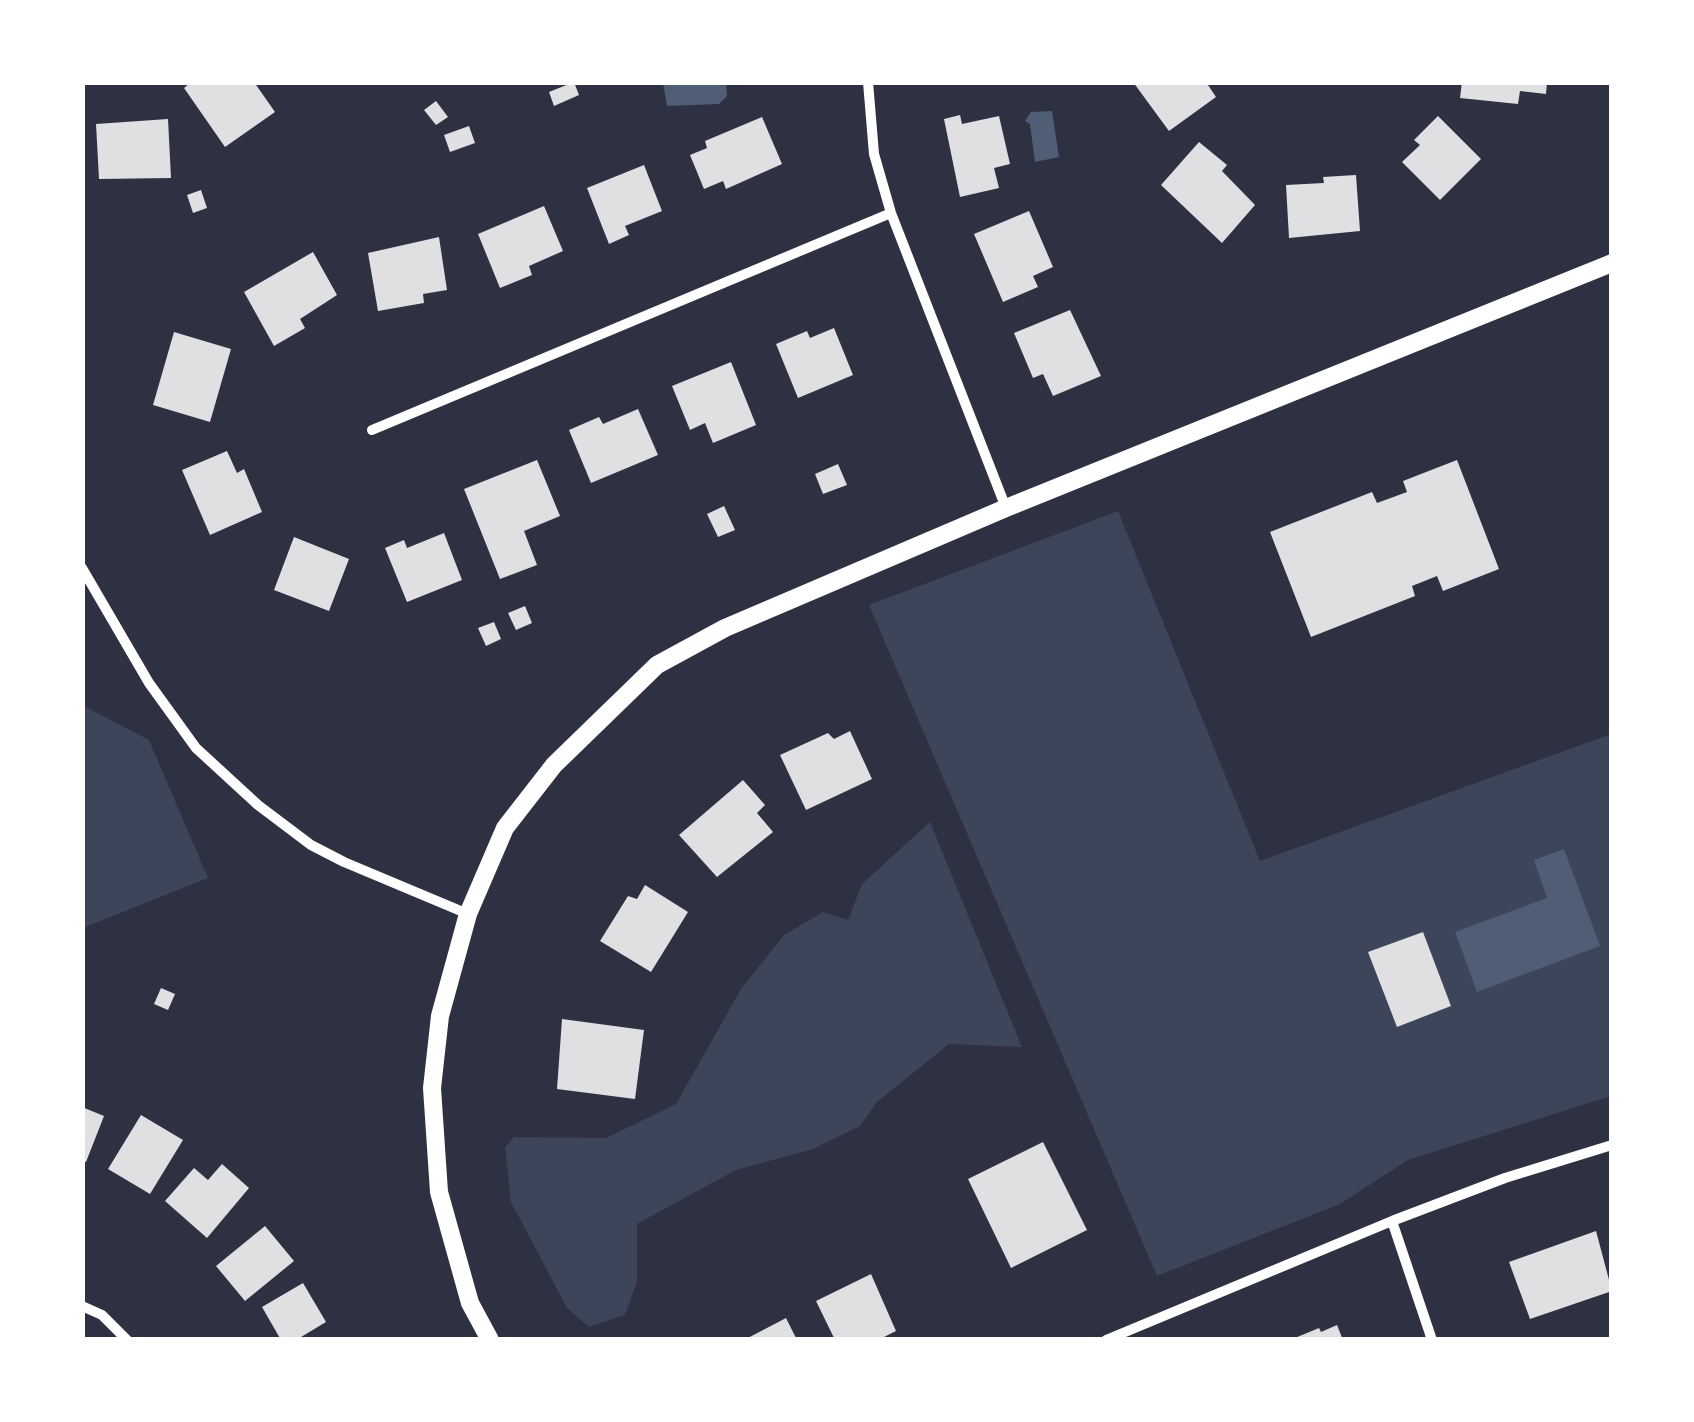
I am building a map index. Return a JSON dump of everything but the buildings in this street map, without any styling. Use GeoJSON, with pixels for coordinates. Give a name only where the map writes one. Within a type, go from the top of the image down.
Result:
{"type":"FeatureCollection","features":[{"type":"Feature","properties":{"kind":"street"},"geometry":{"type":"LineString","coordinates":[[868,82],[874,154],[890,213],[1006,508]]}},
{"type":"Feature","properties":{"kind":"street"},"geometry":{"type":"LineString","coordinates":[[372,430],[890,213]]}},
{"type":"Feature","properties":{"kind":"street"},"geometry":{"type":"LineString","coordinates":[[490,1340],[470,1303],[440,1192],[432,1088],[440,1016],[468,914],[505,828],[554,764],[657,665],[725,628],[1006,508],[1612,263]]}},
{"type":"Feature","properties":{"kind":"street"},"geometry":{"type":"LineString","coordinates":[[82,568],[150,683],[196,748],[258,805],[311,845],[468,914]]}},
{"type":"Feature","properties":{"kind":"street"},"geometry":{"type":"LineString","coordinates":[[1106,1340],[1505,1178],[1612,1145]]}},
{"type":"Feature","properties":{"kind":"street"},"geometry":{"type":"LineString","coordinates":[[1392,1222],[1432,1340]]}},
{"type":"Feature","properties":{"kind":"street"},"geometry":{"type":"LineString","coordinates":[[82,1306],[102,1316],[127,1340]]}},
{"type":"Feature","properties":{"kind":"shaded area"},"geometry":{"type":"Polygon","coordinates":[[[663,83],[726,83],[727,96],[719,104],[667,106],[663,83]]]}},
{"type":"Feature","properties":{"kind":"shaded area"},"geometry":{"type":"Polygon","coordinates":[[[1052,111],[1059,157],[1035,162],[1030,124],[1025,121],[1031,112],[1052,111]]]}},
{"type":"Feature","properties":{"kind":"shaded area"},"geometry":{"type":"Polygon","coordinates":[[[1118,511],[1260,861],[1611,734],[1611,1096],[1408,1160],[1340,1204],[1157,1276],[869,605],[1118,511]]]}},
{"type":"Feature","properties":{"kind":"shaded area"},"geometry":{"type":"Polygon","coordinates":[[[83,699],[86,707],[149,740],[208,878],[83,928],[83,699]]]}},
{"type":"Feature","properties":{"kind":"shaded area"},"geometry":{"type":"Polygon","coordinates":[[[930,822],[1022,1047],[949,1044],[877,1102],[860,1126],[813,1149],[736,1170],[637,1224],[637,1282],[625,1315],[589,1327],[567,1308],[511,1202],[505,1147],[514,1137],[606,1138],[676,1104],[741,989],[784,935],[823,912],[848,920],[862,884],[930,822]]]}},
{"type":"Feature","properties":{"kind":"shaded area"},"geometry":{"type":"Polygon","coordinates":[[[1564,849],[1600,946],[1477,992],[1455,932],[1547,898],[1534,860],[1564,849]]]}}]}
